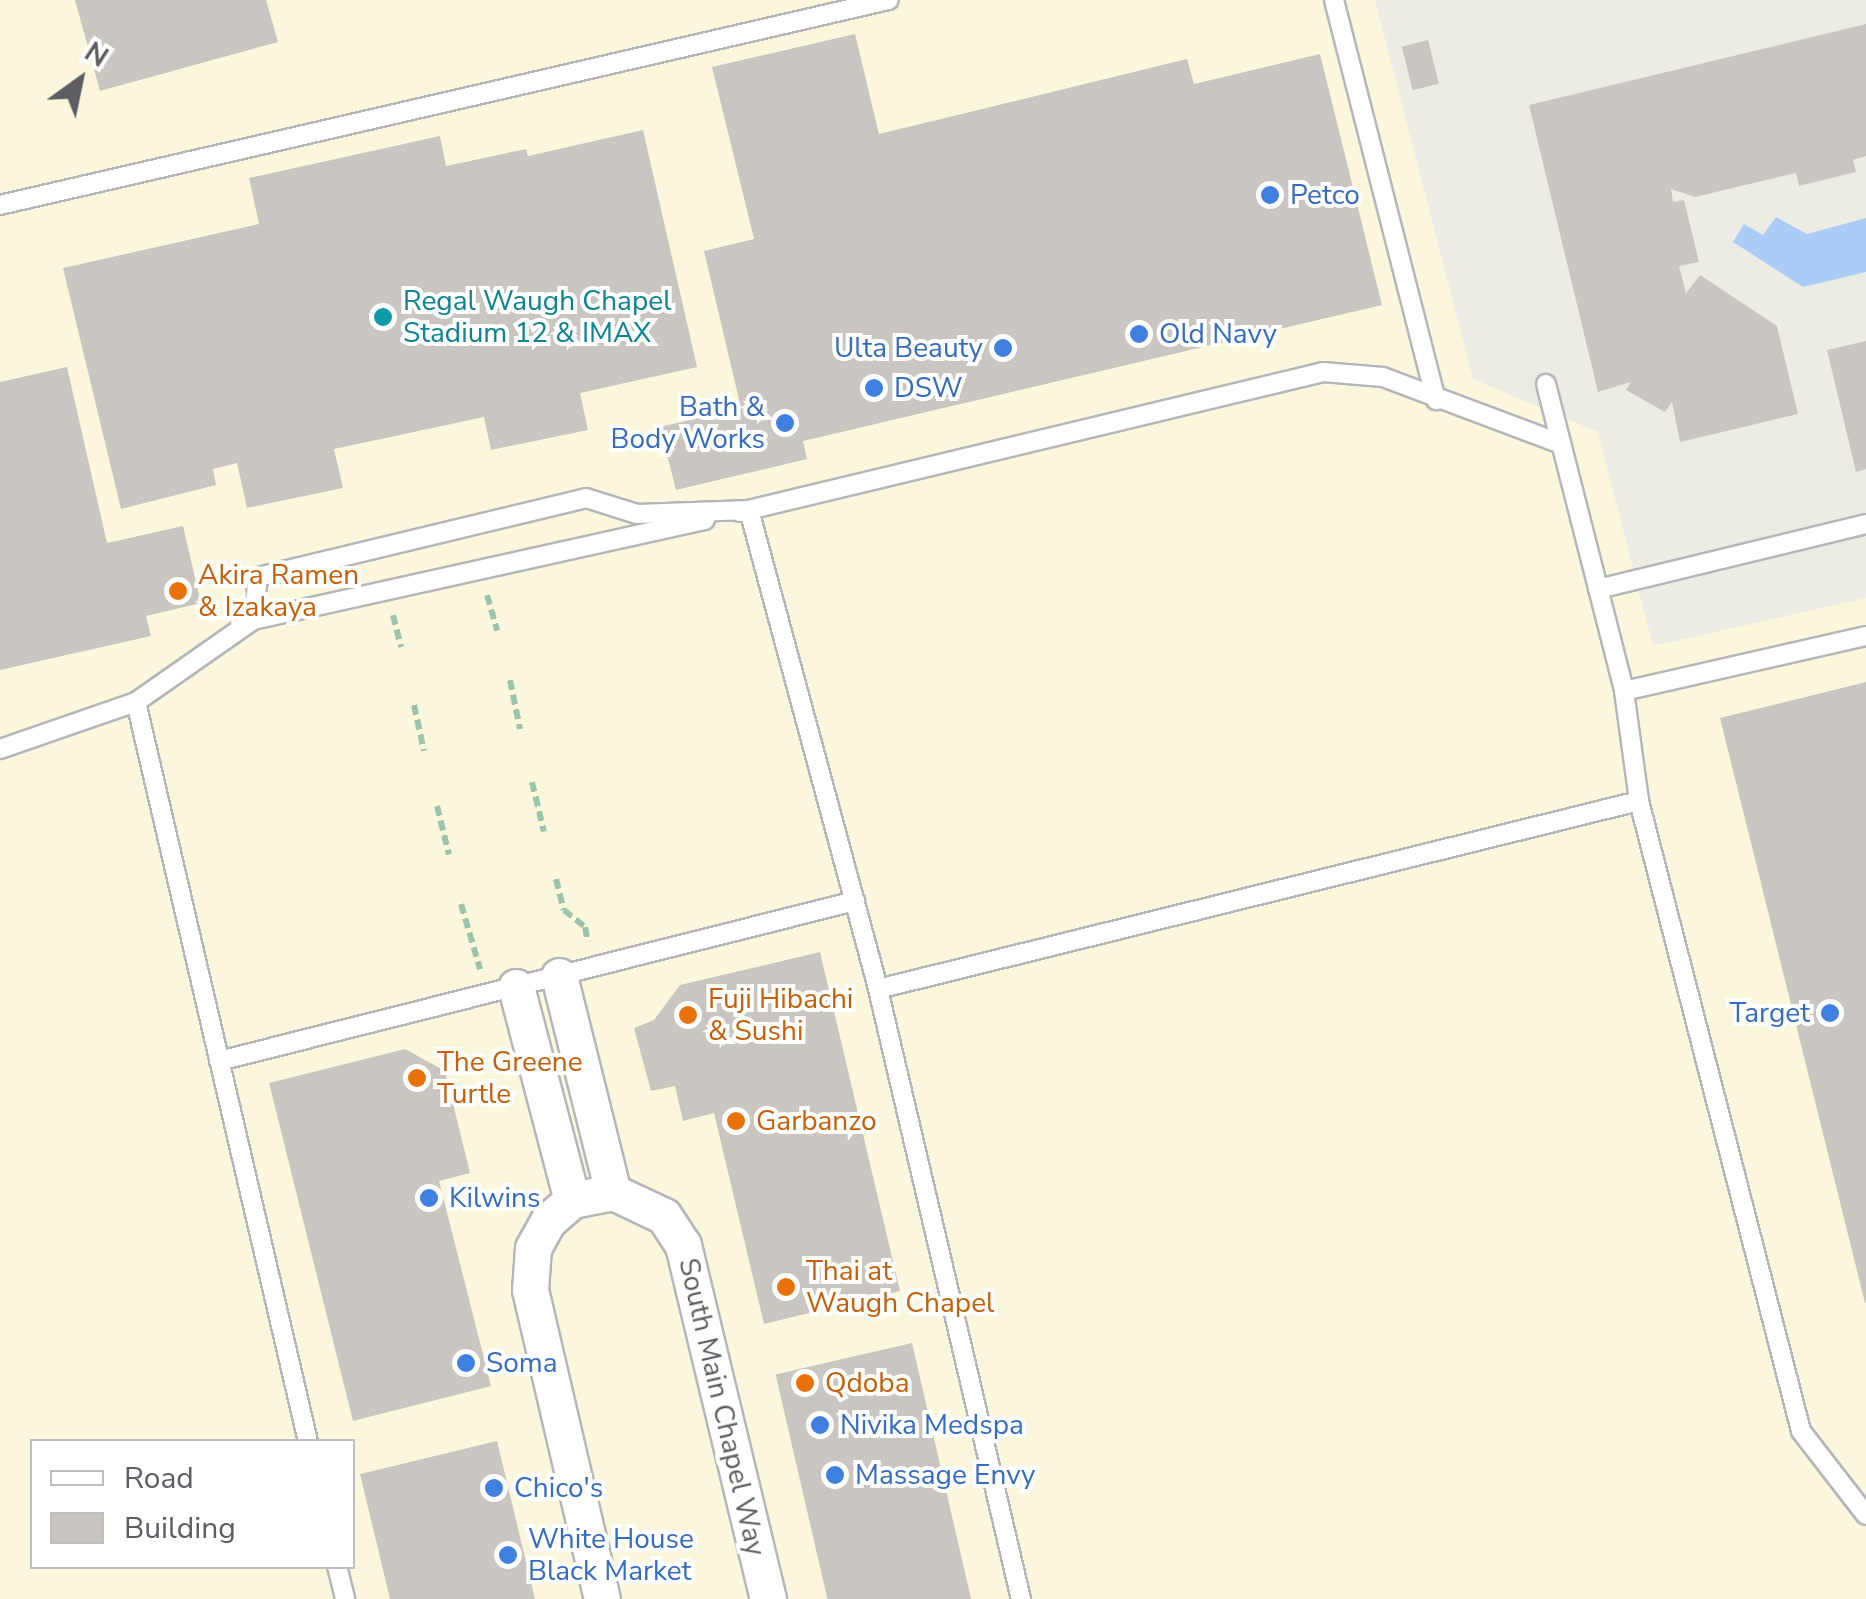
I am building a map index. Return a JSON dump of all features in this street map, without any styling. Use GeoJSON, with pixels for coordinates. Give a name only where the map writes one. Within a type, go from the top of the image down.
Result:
{"type":"FeatureCollection","features":[{"type":"Feature","properties":{"kind":"street"},"geometry":{"type":"LineString","coordinates":[[559,976],[613,1192],[572,1200],[548,1220],[533,1248],[530,1290],[602,1599]]}},
{"type":"Feature","properties":{"kind":"street"},"geometry":{"type":"LineString","coordinates":[[516,987],[572,1200]]}},
{"type":"Feature","properties":{"kind":"street","name":"South Main Chapel Way"},"geometry":{"type":"LineString","coordinates":[[613,1192],[664,1216],[683,1244],[768,1599]]}},
{"type":"Feature","properties":{"kind":"lane"},"geometry":{"type":"LineString","coordinates":[[0,204],[889,0]]}},
{"type":"Feature","properties":{"kind":"lane"},"geometry":{"type":"LineString","coordinates":[[1334,0],[1436,400]]}},
{"type":"Feature","properties":{"kind":"lane"},"geometry":{"type":"LineString","coordinates":[[0,749],[136,702],[254,620],[748,510],[1323,372],[1383,377],[1561,444]]}},
{"type":"Feature","properties":{"kind":"lane"},"geometry":{"type":"LineString","coordinates":[[1546,384],[1624,691],[1638,801],[1800,1431],[1866,1515]]}},
{"type":"Feature","properties":{"kind":"lane"},"geometry":{"type":"LineString","coordinates":[[254,620],[258,577],[586,498],[637,514],[748,510]]}},
{"type":"Feature","properties":{"kind":"lane"},"geometry":{"type":"LineString","coordinates":[[748,510],[878,989],[1021,1599]]}},
{"type":"Feature","properties":{"kind":"lane"},"geometry":{"type":"LineString","coordinates":[[1598,589],[1866,524]]}},
{"type":"Feature","properties":{"kind":"lane"},"geometry":{"type":"LineString","coordinates":[[1624,691],[1866,636]]}},
{"type":"Feature","properties":{"kind":"lane"},"geometry":{"type":"LineString","coordinates":[[136,702],[307,1439]]}},
{"type":"Feature","properties":{"kind":"lane"},"geometry":{"type":"LineString","coordinates":[[878,989],[1638,801]]}},
{"type":"Feature","properties":{"kind":"lane"},"geometry":{"type":"LineString","coordinates":[[219,1061],[856,902]]}},
{"type":"Feature","properties":{"kind":"lane"},"geometry":{"type":"LineString","coordinates":[[338,1569],[344,1599]]}},
{"type":"Feature","properties":{"kind":"path"},"geometry":{"type":"LineString","coordinates":[[487,594],[497,631]]}},
{"type":"Feature","properties":{"kind":"path"},"geometry":{"type":"LineString","coordinates":[[392,609],[401,647]]}},
{"type":"Feature","properties":{"kind":"path"},"geometry":{"type":"LineString","coordinates":[[510,680],[520,729]]}},
{"type":"Feature","properties":{"kind":"path"},"geometry":{"type":"LineString","coordinates":[[414,704],[424,751]]}},
{"type":"Feature","properties":{"kind":"path"},"geometry":{"type":"LineString","coordinates":[[532,782],[544,832]]}},
{"type":"Feature","properties":{"kind":"path"},"geometry":{"type":"LineString","coordinates":[[437,806],[449,855]]}},
{"type":"Feature","properties":{"kind":"path"},"geometry":{"type":"LineString","coordinates":[[556,879],[564,910],[585,927],[588,945]]}},
{"type":"Feature","properties":{"kind":"path"},"geometry":{"type":"LineString","coordinates":[[460,904],[480,969]]}},
{"type":"Feature","properties":{"kind":"shaded area"},"geometry":{"type":"Polygon","coordinates":[[[0,0],[1375,0],[1473,379],[1598,432],[1653,646],[1866,598],[1866,1599],[0,1599],[0,0]]]}},
{"type":"Feature","properties":{"kind":"water"},"geometry":{"type":"Polygon","coordinates":[[[1776,217],[1807,234],[1866,218],[1866,272],[1803,287],[1733,242],[1744,224],[1763,235],[1776,217]]]}},
{"type":"Feature","properties":{"kind":"building"},"geometry":{"type":"Polygon","coordinates":[[[75,0],[266,0],[278,42],[100,91],[75,0]]]}},
{"type":"Feature","properties":{"kind":"building"},"geometry":{"type":"Polygon","coordinates":[[[1866,24],[1866,156],[1853,160],[1856,172],[1799,186],[1796,173],[1695,197],[1671,189],[1673,202],[1684,200],[1699,262],[1679,266],[1686,293],[1700,275],[1777,326],[1798,414],[1680,442],[1672,402],[1665,412],[1626,390],[1631,382],[1598,392],[1529,105],[1866,24]]]}},
{"type":"Feature","properties":{"kind":"building"},"geometry":{"type":"Polygon","coordinates":[[[855,34],[879,134],[1187,59],[1194,84],[1320,54],[1382,305],[803,441],[807,459],[676,490],[660,427],[741,408],[704,251],[754,239],[712,67],[855,34]]]}},
{"type":"Feature","properties":{"kind":"building"},"geometry":{"type":"Polygon","coordinates":[[[1428,40],[1439,84],[1413,90],[1402,47],[1428,40]]]}},
{"type":"Feature","properties":{"kind":"building","name":"Regal Waugh Chapel Stadium 12 & IMAX"},"geometry":{"type":"Polygon","coordinates":[[[643,130],[697,367],[580,393],[588,430],[491,450],[484,417],[334,449],[343,488],[247,508],[237,463],[213,469],[216,485],[121,509],[63,268],[259,224],[249,178],[440,136],[446,166],[526,149],[528,156],[643,130]]]}},
{"type":"Feature","properties":{"kind":"building"},"geometry":{"type":"Polygon","coordinates":[[[1866,341],[1866,469],[1856,472],[1827,350],[1866,341]]]}},
{"type":"Feature","properties":{"kind":"building"},"geometry":{"type":"Polygon","coordinates":[[[67,367],[107,543],[183,526],[201,603],[146,616],[151,636],[0,670],[0,382],[67,367]]]}},
{"type":"Feature","properties":{"kind":"building","name":"Target"},"geometry":{"type":"Polygon","coordinates":[[[1866,682],[1866,1303],[1865,1303],[1720,718],[1866,682]]]}},
{"type":"Feature","properties":{"kind":"building"},"geometry":{"type":"Polygon","coordinates":[[[820,952],[900,1291],[764,1324],[714,1113],[683,1121],[675,1086],[651,1091],[634,1028],[654,1020],[680,985],[820,952]]]}},
{"type":"Feature","properties":{"kind":"building"},"geometry":{"type":"Polygon","coordinates":[[[405,1049],[445,1071],[470,1173],[439,1181],[491,1386],[353,1421],[269,1083],[405,1049]]]}},
{"type":"Feature","properties":{"kind":"building"},"geometry":{"type":"Polygon","coordinates":[[[912,1343],[971,1599],[827,1599],[776,1374],[912,1343]]]}},
{"type":"Feature","properties":{"kind":"building"},"geometry":{"type":"Polygon","coordinates":[[[497,1441],[535,1599],[390,1599],[360,1474],[497,1441]]]}},
{"type":"Feature","properties":{"kind":"place","name":"Petco"},"geometry":{"type":"Point","coordinates":[1270,195]}},
{"type":"Feature","properties":{"kind":"place","name":"Regal Waugh Chapel Stadium 12 & IMAX"},"geometry":{"type":"Point","coordinates":[383,317]}},
{"type":"Feature","properties":{"kind":"place","name":"Old Navy"},"geometry":{"type":"Point","coordinates":[1139,334]}},
{"type":"Feature","properties":{"kind":"place","name":"Ulta Beauty"},"geometry":{"type":"Point","coordinates":[1003,348]}},
{"type":"Feature","properties":{"kind":"place","name":"DSW"},"geometry":{"type":"Point","coordinates":[874,388]}},
{"type":"Feature","properties":{"kind":"place","name":"Bath & Body Works"},"geometry":{"type":"Point","coordinates":[785,423]}},
{"type":"Feature","properties":{"kind":"place","name":"Akira Ramen & Izakaya"},"geometry":{"type":"Point","coordinates":[178,591]}},
{"type":"Feature","properties":{"kind":"place","name":"Target"},"geometry":{"type":"Point","coordinates":[1830,1013]}},
{"type":"Feature","properties":{"kind":"place","name":"Fuji Hibachi & Sushi"},"geometry":{"type":"Point","coordinates":[688,1015]}},
{"type":"Feature","properties":{"kind":"place","name":"The Greene Turtle"},"geometry":{"type":"Point","coordinates":[417,1078]}},
{"type":"Feature","properties":{"kind":"place","name":"Garbanzo"},"geometry":{"type":"Point","coordinates":[736,1121]}},
{"type":"Feature","properties":{"kind":"place","name":"Kilwins"},"geometry":{"type":"Point","coordinates":[429,1198]}},
{"type":"Feature","properties":{"kind":"place","name":"Thai at Waugh Chapel"},"geometry":{"type":"Point","coordinates":[786,1287]}},
{"type":"Feature","properties":{"kind":"place","name":"Soma"},"geometry":{"type":"Point","coordinates":[466,1363]}},
{"type":"Feature","properties":{"kind":"place","name":"Qdoba"},"geometry":{"type":"Point","coordinates":[805,1383]}},
{"type":"Feature","properties":{"kind":"place","name":"Nivika Medspa"},"geometry":{"type":"Point","coordinates":[820,1425]}},
{"type":"Feature","properties":{"kind":"place","name":"Massage Envy"},"geometry":{"type":"Point","coordinates":[835,1475]}},
{"type":"Feature","properties":{"kind":"place","name":"Chico's"},"geometry":{"type":"Point","coordinates":[494,1488]}},
{"type":"Feature","properties":{"kind":"place","name":"White House Black Market"},"geometry":{"type":"Point","coordinates":[508,1555]}}]}
